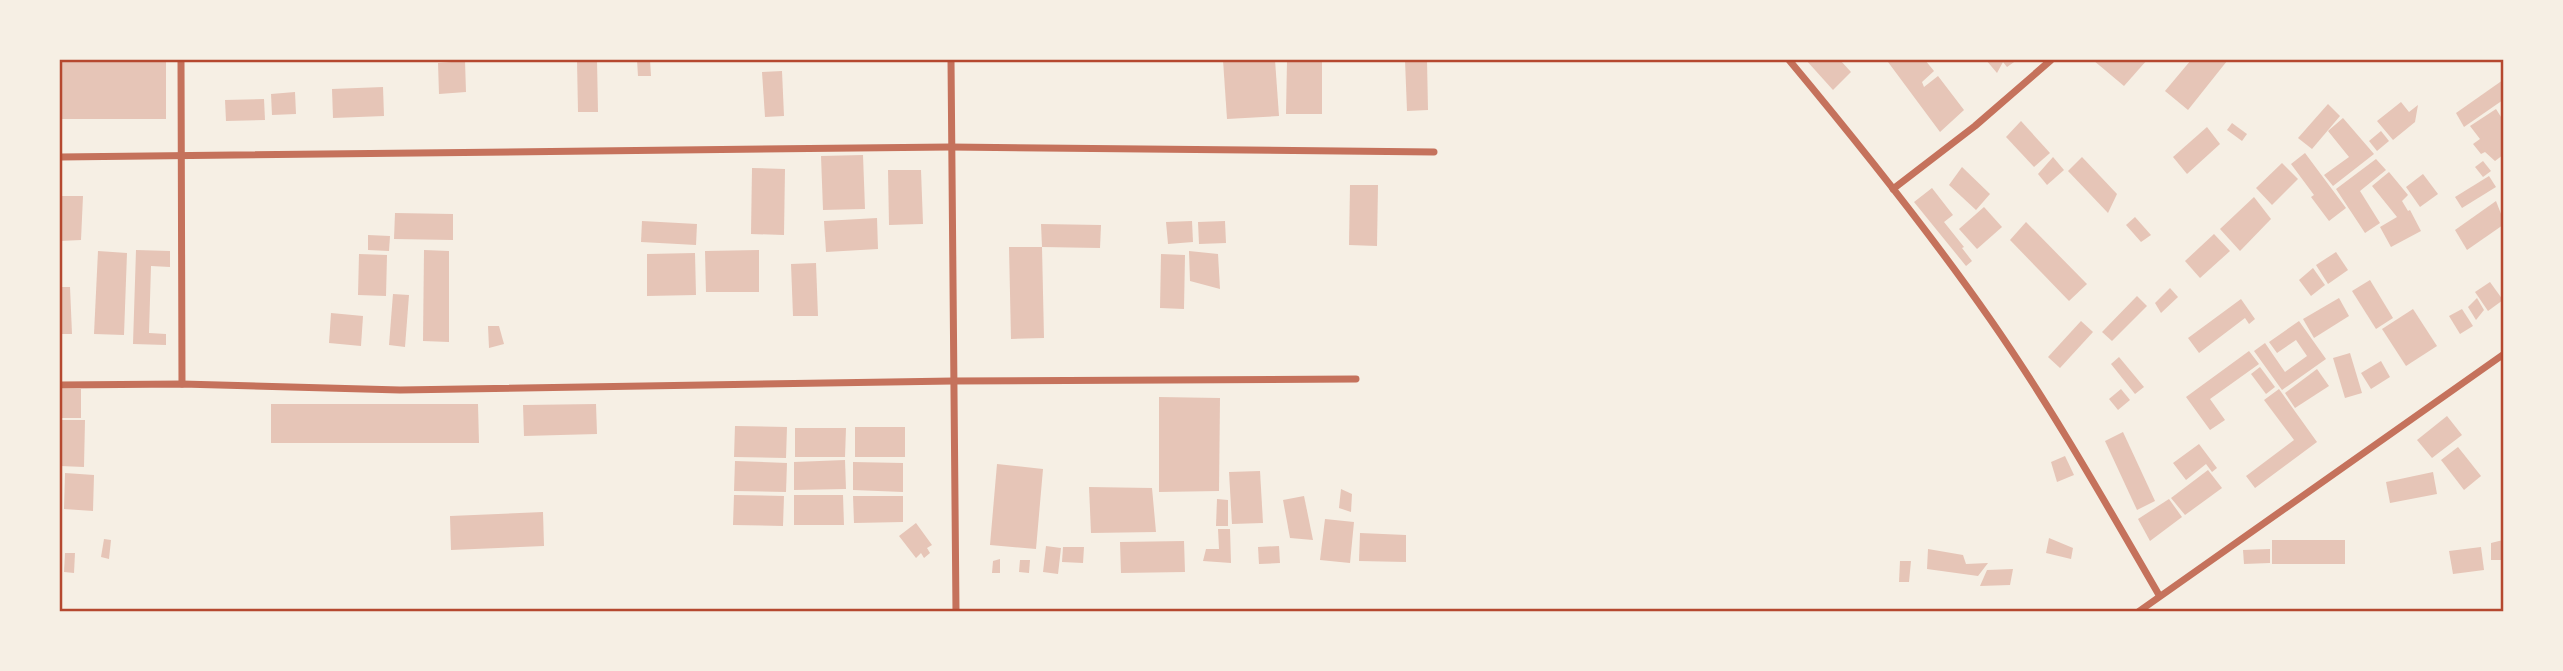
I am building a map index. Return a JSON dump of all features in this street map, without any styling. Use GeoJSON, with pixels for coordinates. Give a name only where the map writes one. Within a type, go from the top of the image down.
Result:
{"type":"FeatureCollection","features":[{"type":"Feature","properties":{"kind":"street"},"geometry":{"type":"LineString","coordinates":[[181,60],[182,384]]}},
{"type":"Feature","properties":{"kind":"street"},"geometry":{"type":"LineString","coordinates":[[951,60],[956,611]]}},
{"type":"Feature","properties":{"kind":"street"},"geometry":{"type":"LineString","coordinates":[[1789,60],[1893,189],[1997,330],[2072,445],[2159,595]]}},
{"type":"Feature","properties":{"kind":"street"},"geometry":{"type":"LineString","coordinates":[[1893,189],[1975,126],[2051,60]]}},
{"type":"Feature","properties":{"kind":"street"},"geometry":{"type":"LineString","coordinates":[[60,157],[950,147],[1434,152]]}},
{"type":"Feature","properties":{"kind":"street"},"geometry":{"type":"LineString","coordinates":[[2138,611],[2504,354]]}},
{"type":"Feature","properties":{"kind":"street"},"geometry":{"type":"LineString","coordinates":[[60,385],[182,384],[400,390],[953,381],[1356,379]]}},
{"type":"Feature","properties":{"kind":"building"},"geometry":{"type":"Polygon","coordinates":[[[60,60],[166,60],[166,119],[60,119],[60,60]]]}},
{"type":"Feature","properties":{"kind":"building"},"geometry":{"type":"Polygon","coordinates":[[[577,60],[597,60],[598,112],[578,112],[577,60]]]}},
{"type":"Feature","properties":{"kind":"building"},"geometry":{"type":"Polygon","coordinates":[[[637,60],[650,60],[651,76],[638,76],[637,60]]]}},
{"type":"Feature","properties":{"kind":"building"},"geometry":{"type":"Polygon","coordinates":[[[1223,60],[1275,60],[1279,116],[1227,119],[1223,60]]]}},
{"type":"Feature","properties":{"kind":"building"},"geometry":{"type":"Polygon","coordinates":[[[1287,60],[1322,60],[1322,114],[1286,114],[1287,60]]]}},
{"type":"Feature","properties":{"kind":"building"},"geometry":{"type":"Polygon","coordinates":[[[1405,60],[1427,60],[1428,110],[1407,111],[1405,60]]]}},
{"type":"Feature","properties":{"kind":"building"},"geometry":{"type":"Polygon","coordinates":[[[1806,60],[1840,60],[1851,72],[1833,90],[1806,60]]]}},
{"type":"Feature","properties":{"kind":"building"},"geometry":{"type":"Polygon","coordinates":[[[1925,60],[1934,71],[1922,82],[1924,87],[1938,76],[1964,110],[1940,132],[1888,62],[1925,60]]]}},
{"type":"Feature","properties":{"kind":"building"},"geometry":{"type":"Polygon","coordinates":[[[1986,60],[2017,60],[2007,67],[2003,62],[1997,73],[1986,60]]]}},
{"type":"Feature","properties":{"kind":"building"},"geometry":{"type":"Polygon","coordinates":[[[2093,60],[2147,60],[2124,86],[2093,60]]]}},
{"type":"Feature","properties":{"kind":"building"},"geometry":{"type":"Polygon","coordinates":[[[2191,60],[2227,61],[2188,110],[2165,91],[2191,60]]]}},
{"type":"Feature","properties":{"kind":"building"},"geometry":{"type":"Polygon","coordinates":[[[465,61],[466,92],[439,94],[438,63],[465,61]]]}},
{"type":"Feature","properties":{"kind":"building"},"geometry":{"type":"Polygon","coordinates":[[[782,71],[784,116],[765,117],[762,72],[782,71]]]}},
{"type":"Feature","properties":{"kind":"building"},"geometry":{"type":"Polygon","coordinates":[[[2503,80],[2503,100],[2464,127],[2456,113],[2503,80]]]}},
{"type":"Feature","properties":{"kind":"building"},"geometry":{"type":"Polygon","coordinates":[[[383,87],[384,116],[333,118],[332,89],[383,87]]]}},
{"type":"Feature","properties":{"kind":"building"},"geometry":{"type":"Polygon","coordinates":[[[295,92],[296,114],[272,115],[271,94],[295,92]]]}},
{"type":"Feature","properties":{"kind":"building"},"geometry":{"type":"Polygon","coordinates":[[[264,99],[265,120],[226,121],[225,100],[264,99]]]}},
{"type":"Feature","properties":{"kind":"building"},"geometry":{"type":"Polygon","coordinates":[[[2401,102],[2409,112],[2418,105],[2415,122],[2393,140],[2377,121],[2401,102]]]}},
{"type":"Feature","properties":{"kind":"building"},"geometry":{"type":"Polygon","coordinates":[[[2328,104],[2340,116],[2312,149],[2298,138],[2328,104]]]}},
{"type":"Feature","properties":{"kind":"building"},"geometry":{"type":"Polygon","coordinates":[[[2496,109],[2503,120],[2503,155],[2495,161],[2485,152],[2481,154],[2473,144],[2480,139],[2470,126],[2496,109]]]}},
{"type":"Feature","properties":{"kind":"building"},"geometry":{"type":"Polygon","coordinates":[[[2343,118],[2374,154],[2333,186],[2324,175],[2349,157],[2328,131],[2343,118]]]}},
{"type":"Feature","properties":{"kind":"building"},"geometry":{"type":"Polygon","coordinates":[[[2021,121],[2050,153],[2034,167],[2006,137],[2021,121]]]}},
{"type":"Feature","properties":{"kind":"building"},"geometry":{"type":"Polygon","coordinates":[[[2232,123],[2247,134],[2242,141],[2227,130],[2232,123]]]}},
{"type":"Feature","properties":{"kind":"building"},"geometry":{"type":"Polygon","coordinates":[[[2207,127],[2220,144],[2187,174],[2173,157],[2207,127]]]}},
{"type":"Feature","properties":{"kind":"building"},"geometry":{"type":"Polygon","coordinates":[[[2381,131],[2389,141],[2377,151],[2369,141],[2381,131]]]}},
{"type":"Feature","properties":{"kind":"building"},"geometry":{"type":"Polygon","coordinates":[[[2305,153],[2346,208],[2329,221],[2291,164],[2305,153]]]}},
{"type":"Feature","properties":{"kind":"building"},"geometry":{"type":"Polygon","coordinates":[[[863,155],[865,209],[823,210],[821,156],[863,155]]]}},
{"type":"Feature","properties":{"kind":"building"},"geometry":{"type":"Polygon","coordinates":[[[2053,157],[2064,170],[2047,185],[2038,174],[2053,157]]]}},
{"type":"Feature","properties":{"kind":"building"},"geometry":{"type":"Polygon","coordinates":[[[2082,157],[2117,194],[2108,213],[2068,171],[2082,157]]]}},
{"type":"Feature","properties":{"kind":"building"},"geometry":{"type":"Polygon","coordinates":[[[2376,159],[2386,170],[2360,191],[2380,223],[2365,233],[2336,189],[2376,159]]]}},
{"type":"Feature","properties":{"kind":"building"},"geometry":{"type":"Polygon","coordinates":[[[2483,161],[2491,171],[2483,177],[2475,167],[2483,161]]]}},
{"type":"Feature","properties":{"kind":"building"},"geometry":{"type":"Polygon","coordinates":[[[2282,163],[2298,179],[2272,205],[2256,188],[2282,163]]]}},
{"type":"Feature","properties":{"kind":"building"},"geometry":{"type":"Polygon","coordinates":[[[1962,167],[1990,194],[1976,210],[1949,185],[1962,167]]]}},
{"type":"Feature","properties":{"kind":"building"},"geometry":{"type":"Polygon","coordinates":[[[752,168],[785,169],[784,235],[751,234],[752,168]]]}},
{"type":"Feature","properties":{"kind":"building"},"geometry":{"type":"Polygon","coordinates":[[[888,170],[921,170],[923,224],[889,225],[888,170]]]}},
{"type":"Feature","properties":{"kind":"building"},"geometry":{"type":"Polygon","coordinates":[[[2389,172],[2408,195],[2402,201],[2421,231],[2391,247],[2380,227],[2397,217],[2372,186],[2389,172]]]}},
{"type":"Feature","properties":{"kind":"building"},"geometry":{"type":"Polygon","coordinates":[[[2423,174],[2438,194],[2420,207],[2406,187],[2423,174]]]}},
{"type":"Feature","properties":{"kind":"building"},"geometry":{"type":"Polygon","coordinates":[[[2489,176],[2496,187],[2462,208],[2455,197],[2489,176]]]}},
{"type":"Feature","properties":{"kind":"building"},"geometry":{"type":"Polygon","coordinates":[[[1350,185],[1378,185],[1377,246],[1349,245],[1350,185]]]}},
{"type":"Feature","properties":{"kind":"building"},"geometry":{"type":"Polygon","coordinates":[[[1932,188],[1953,215],[1944,222],[1972,261],[1966,266],[1914,202],[1932,188]]]}},
{"type":"Feature","properties":{"kind":"building"},"geometry":{"type":"Polygon","coordinates":[[[60,196],[83,196],[81,240],[60,241],[60,196]]]}},
{"type":"Feature","properties":{"kind":"building"},"geometry":{"type":"Polygon","coordinates":[[[2254,197],[2271,219],[2240,251],[2220,229],[2254,197]]]}},
{"type":"Feature","properties":{"kind":"building"},"geometry":{"type":"Polygon","coordinates":[[[2496,201],[2503,225],[2467,250],[2455,230],[2496,201]]]}},
{"type":"Feature","properties":{"kind":"building"},"geometry":{"type":"Polygon","coordinates":[[[1984,207],[2002,227],[1977,249],[1959,229],[1984,207]]]}},
{"type":"Feature","properties":{"kind":"building"},"geometry":{"type":"Polygon","coordinates":[[[395,213],[453,214],[453,240],[394,239],[395,213]]]}},
{"type":"Feature","properties":{"kind":"building"},"geometry":{"type":"Polygon","coordinates":[[[2135,217],[2151,235],[2141,242],[2126,225],[2135,217]]]}},
{"type":"Feature","properties":{"kind":"building"},"geometry":{"type":"Polygon","coordinates":[[[877,218],[878,249],[826,252],[824,221],[877,218]]]}},
{"type":"Feature","properties":{"kind":"building"},"geometry":{"type":"Polygon","coordinates":[[[642,221],[697,224],[696,245],[641,242],[642,221]]]}},
{"type":"Feature","properties":{"kind":"building"},"geometry":{"type":"Polygon","coordinates":[[[1192,221],[1193,242],[1168,244],[1166,222],[1192,221]]]}},
{"type":"Feature","properties":{"kind":"building"},"geometry":{"type":"Polygon","coordinates":[[[1225,221],[1226,243],[1199,244],[1198,222],[1225,221]]]}},
{"type":"Feature","properties":{"kind":"building"},"geometry":{"type":"Polygon","coordinates":[[[2026,222],[2087,284],[2069,301],[2010,240],[2026,222]]]}},
{"type":"Feature","properties":{"kind":"building"},"geometry":{"type":"Polygon","coordinates":[[[1041,224],[1101,225],[1100,248],[1042,247],[1041,224]]]}},
{"type":"Feature","properties":{"kind":"building"},"geometry":{"type":"Polygon","coordinates":[[[2214,234],[2230,251],[2200,278],[2185,261],[2214,234]]]}},
{"type":"Feature","properties":{"kind":"building"},"geometry":{"type":"Polygon","coordinates":[[[368,235],[390,236],[389,251],[368,250],[368,235]]]}},
{"type":"Feature","properties":{"kind":"building"},"geometry":{"type":"Polygon","coordinates":[[[1009,247],[1042,247],[1044,338],[1011,339],[1009,247]]]}},
{"type":"Feature","properties":{"kind":"building"},"geometry":{"type":"Polygon","coordinates":[[[136,250],[170,251],[170,267],[151,266],[149,333],[166,334],[166,345],[133,344],[136,250]]]}},
{"type":"Feature","properties":{"kind":"building"},"geometry":{"type":"Polygon","coordinates":[[[424,250],[449,251],[449,342],[423,341],[424,250]]]}},
{"type":"Feature","properties":{"kind":"building"},"geometry":{"type":"Polygon","coordinates":[[[759,250],[759,292],[706,292],[705,251],[759,250]]]}},
{"type":"Feature","properties":{"kind":"building"},"geometry":{"type":"Polygon","coordinates":[[[98,251],[127,253],[124,335],[94,334],[98,251]]]}},
{"type":"Feature","properties":{"kind":"building"},"geometry":{"type":"Polygon","coordinates":[[[1189,251],[1218,254],[1220,289],[1190,281],[1189,251]]]}},
{"type":"Feature","properties":{"kind":"building"},"geometry":{"type":"Polygon","coordinates":[[[2336,252],[2348,270],[2328,284],[2316,265],[2336,252]]]}},
{"type":"Feature","properties":{"kind":"building"},"geometry":{"type":"Polygon","coordinates":[[[695,253],[696,295],[647,296],[647,254],[695,253]]]}},
{"type":"Feature","properties":{"kind":"building"},"geometry":{"type":"Polygon","coordinates":[[[359,254],[387,255],[386,296],[358,295],[359,254]]]}},
{"type":"Feature","properties":{"kind":"building"},"geometry":{"type":"Polygon","coordinates":[[[1161,254],[1185,255],[1184,309],[1160,308],[1161,254]]]}},
{"type":"Feature","properties":{"kind":"building"},"geometry":{"type":"Polygon","coordinates":[[[816,263],[818,316],[793,316],[791,264],[816,263]]]}},
{"type":"Feature","properties":{"kind":"building"},"geometry":{"type":"Polygon","coordinates":[[[2313,268],[2325,285],[2311,296],[2299,280],[2313,268]]]}},
{"type":"Feature","properties":{"kind":"building"},"geometry":{"type":"Polygon","coordinates":[[[2370,280],[2393,318],[2376,329],[2352,291],[2370,280]]]}},
{"type":"Feature","properties":{"kind":"building"},"geometry":{"type":"Polygon","coordinates":[[[2490,282],[2503,300],[2488,311],[2475,292],[2490,282]]]}},
{"type":"Feature","properties":{"kind":"building"},"geometry":{"type":"Polygon","coordinates":[[[60,287],[70,287],[72,334],[60,334],[60,287]]]}},
{"type":"Feature","properties":{"kind":"building"},"geometry":{"type":"Polygon","coordinates":[[[2170,288],[2178,297],[2161,313],[2155,303],[2170,288]]]}},
{"type":"Feature","properties":{"kind":"building"},"geometry":{"type":"Polygon","coordinates":[[[393,294],[409,295],[405,347],[389,345],[393,294]]]}},
{"type":"Feature","properties":{"kind":"building"},"geometry":{"type":"Polygon","coordinates":[[[2137,296],[2147,306],[2112,341],[2102,332],[2137,296]]]}},
{"type":"Feature","properties":{"kind":"building"},"geometry":{"type":"Polygon","coordinates":[[[2339,298],[2349,316],[2314,338],[2303,319],[2339,298]]]}},
{"type":"Feature","properties":{"kind":"building"},"geometry":{"type":"Polygon","coordinates":[[[2477,298],[2484,310],[2476,320],[2468,307],[2477,298]]]}},
{"type":"Feature","properties":{"kind":"building"},"geometry":{"type":"Polygon","coordinates":[[[2241,299],[2255,319],[2249,324],[2245,318],[2199,353],[2188,338],[2241,299]]]}},
{"type":"Feature","properties":{"kind":"building"},"geometry":{"type":"Polygon","coordinates":[[[2413,309],[2437,346],[2406,366],[2382,329],[2413,309]]]}},
{"type":"Feature","properties":{"kind":"building"},"geometry":{"type":"Polygon","coordinates":[[[2462,309],[2473,326],[2460,334],[2449,316],[2462,309]]]}},
{"type":"Feature","properties":{"kind":"building"},"geometry":{"type":"Polygon","coordinates":[[[331,313],[363,316],[361,346],[329,343],[331,313]]]}},
{"type":"Feature","properties":{"kind":"building"},"geometry":{"type":"Polygon","coordinates":[[[2081,321],[2093,332],[2060,368],[2048,357],[2081,321]]]}},
{"type":"Feature","properties":{"kind":"building"},"geometry":{"type":"Polygon","coordinates":[[[2299,321],[2326,359],[2282,390],[2254,351],[2265,343],[2285,372],[2307,356],[2296,340],[2277,353],[2269,342],[2299,321]]]}},
{"type":"Feature","properties":{"kind":"building"},"geometry":{"type":"Polygon","coordinates":[[[488,326],[499,326],[504,344],[489,348],[488,326]]]}},
{"type":"Feature","properties":{"kind":"building"},"geometry":{"type":"Polygon","coordinates":[[[2249,351],[2259,364],[2210,399],[2225,420],[2210,430],[2186,397],[2249,351]]]}},
{"type":"Feature","properties":{"kind":"building"},"geometry":{"type":"Polygon","coordinates":[[[2350,353],[2362,393],[2345,398],[2333,358],[2350,353]]]}},
{"type":"Feature","properties":{"kind":"building"},"geometry":{"type":"Polygon","coordinates":[[[2119,357],[2144,387],[2135,394],[2111,364],[2119,357]]]}},
{"type":"Feature","properties":{"kind":"building"},"geometry":{"type":"Polygon","coordinates":[[[2381,361],[2390,377],[2371,389],[2361,373],[2381,361]]]}},
{"type":"Feature","properties":{"kind":"building"},"geometry":{"type":"Polygon","coordinates":[[[2260,367],[2275,387],[2266,394],[2251,374],[2260,367]]]}},
{"type":"Feature","properties":{"kind":"building"},"geometry":{"type":"Polygon","coordinates":[[[2317,369],[2329,386],[2295,408],[2285,393],[2317,369]]]}},
{"type":"Feature","properties":{"kind":"building"},"geometry":{"type":"Polygon","coordinates":[[[60,389],[81,389],[81,418],[60,418],[60,389]]]}},
{"type":"Feature","properties":{"kind":"building"},"geometry":{"type":"Polygon","coordinates":[[[2121,389],[2130,400],[2118,410],[2109,399],[2121,389]]]}},
{"type":"Feature","properties":{"kind":"building"},"geometry":{"type":"Polygon","coordinates":[[[2279,389],[2317,442],[2255,488],[2246,476],[2294,440],[2264,400],[2279,389]]]}},
{"type":"Feature","properties":{"kind":"building"},"geometry":{"type":"Polygon","coordinates":[[[1159,397],[1220,398],[1219,491],[1159,492],[1159,397]]]}},
{"type":"Feature","properties":{"kind":"building"},"geometry":{"type":"Polygon","coordinates":[[[271,404],[478,404],[479,443],[271,443],[271,404]]]}},
{"type":"Feature","properties":{"kind":"building"},"geometry":{"type":"Polygon","coordinates":[[[596,404],[597,434],[524,436],[523,405],[596,404]]]}},
{"type":"Feature","properties":{"kind":"building"},"geometry":{"type":"Polygon","coordinates":[[[2447,416],[2462,435],[2432,458],[2417,440],[2447,416]]]}},
{"type":"Feature","properties":{"kind":"building"},"geometry":{"type":"Polygon","coordinates":[[[60,420],[85,420],[84,467],[60,466],[60,420]]]}},
{"type":"Feature","properties":{"kind":"building"},"geometry":{"type":"Polygon","coordinates":[[[735,426],[787,427],[786,458],[734,457],[735,426]]]}},
{"type":"Feature","properties":{"kind":"building"},"geometry":{"type":"Polygon","coordinates":[[[855,427],[905,427],[905,457],[855,457],[855,427]]]}},
{"type":"Feature","properties":{"kind":"building"},"geometry":{"type":"Polygon","coordinates":[[[795,428],[846,428],[845,457],[795,457],[795,428]]]}},
{"type":"Feature","properties":{"kind":"building"},"geometry":{"type":"Polygon","coordinates":[[[2123,432],[2155,501],[2137,510],[2105,441],[2123,432]]]}},
{"type":"Feature","properties":{"kind":"building"},"geometry":{"type":"Polygon","coordinates":[[[2199,444],[2217,468],[2212,472],[2206,464],[2186,480],[2173,463],[2199,444]]]}},
{"type":"Feature","properties":{"kind":"building"},"geometry":{"type":"Polygon","coordinates":[[[2458,447],[2481,476],[2464,490],[2441,460],[2458,447]]]}},
{"type":"Feature","properties":{"kind":"building"},"geometry":{"type":"Polygon","coordinates":[[[2065,456],[2074,475],[2057,482],[2051,462],[2065,456]]]}},
{"type":"Feature","properties":{"kind":"building"},"geometry":{"type":"Polygon","coordinates":[[[845,460],[846,489],[794,490],[794,462],[845,460]]]}},
{"type":"Feature","properties":{"kind":"building"},"geometry":{"type":"Polygon","coordinates":[[[735,461],[787,463],[786,492],[734,491],[735,461]]]}},
{"type":"Feature","properties":{"kind":"building"},"geometry":{"type":"Polygon","coordinates":[[[853,462],[903,463],[903,492],[853,490],[853,462]]]}},
{"type":"Feature","properties":{"kind":"building"},"geometry":{"type":"Polygon","coordinates":[[[997,464],[1043,469],[1036,549],[990,545],[997,464]]]}},
{"type":"Feature","properties":{"kind":"building"},"geometry":{"type":"Polygon","coordinates":[[[2208,470],[2222,488],[2185,515],[2171,498],[2208,470]]]}},
{"type":"Feature","properties":{"kind":"building"},"geometry":{"type":"Polygon","coordinates":[[[1260,471],[1263,523],[1232,524],[1229,472],[1260,471]]]}},
{"type":"Feature","properties":{"kind":"building"},"geometry":{"type":"Polygon","coordinates":[[[2433,472],[2437,494],[2390,503],[2386,482],[2433,472]]]}},
{"type":"Feature","properties":{"kind":"building"},"geometry":{"type":"Polygon","coordinates":[[[65,473],[94,475],[93,511],[64,509],[65,473]]]}},
{"type":"Feature","properties":{"kind":"building"},"geometry":{"type":"Polygon","coordinates":[[[1089,487],[1152,488],[1156,532],[1091,533],[1089,487]]]}},
{"type":"Feature","properties":{"kind":"building"},"geometry":{"type":"Polygon","coordinates":[[[1341,489],[1352,494],[1351,512],[1339,508],[1341,489]]]}},
{"type":"Feature","properties":{"kind":"building"},"geometry":{"type":"Polygon","coordinates":[[[734,495],[784,496],[783,526],[733,525],[734,495]]]}},
{"type":"Feature","properties":{"kind":"building"},"geometry":{"type":"Polygon","coordinates":[[[794,495],[843,495],[844,525],[794,525],[794,495]]]}},
{"type":"Feature","properties":{"kind":"building"},"geometry":{"type":"Polygon","coordinates":[[[853,496],[903,496],[903,522],[854,523],[853,496]]]}},
{"type":"Feature","properties":{"kind":"building"},"geometry":{"type":"Polygon","coordinates":[[[1304,496],[1313,540],[1290,538],[1283,500],[1304,496]]]}},
{"type":"Feature","properties":{"kind":"building"},"geometry":{"type":"Polygon","coordinates":[[[1217,499],[1228,500],[1228,526],[1216,526],[1217,499]]]}},
{"type":"Feature","properties":{"kind":"building"},"geometry":{"type":"Polygon","coordinates":[[[2169,499],[2182,517],[2150,541],[2138,519],[2169,499]]]}},
{"type":"Feature","properties":{"kind":"building"},"geometry":{"type":"Polygon","coordinates":[[[543,512],[544,546],[451,550],[450,516],[543,512]]]}},
{"type":"Feature","properties":{"kind":"building"},"geometry":{"type":"Polygon","coordinates":[[[1325,519],[1354,522],[1350,563],[1320,560],[1325,519]]]}},
{"type":"Feature","properties":{"kind":"building"},"geometry":{"type":"Polygon","coordinates":[[[916,523],[932,545],[927,548],[930,553],[924,558],[921,553],[916,558],[899,536],[916,523]]]}},
{"type":"Feature","properties":{"kind":"building"},"geometry":{"type":"Polygon","coordinates":[[[1218,529],[1230,529],[1231,563],[1203,561],[1206,549],[1219,549],[1218,529]]]}},
{"type":"Feature","properties":{"kind":"building"},"geometry":{"type":"Polygon","coordinates":[[[1360,533],[1406,535],[1406,562],[1359,561],[1360,533]]]}},
{"type":"Feature","properties":{"kind":"building"},"geometry":{"type":"Polygon","coordinates":[[[2049,538],[2073,548],[2071,559],[2046,553],[2049,538]]]}},
{"type":"Feature","properties":{"kind":"building"},"geometry":{"type":"Polygon","coordinates":[[[104,539],[111,540],[109,559],[101,557],[104,539]]]}},
{"type":"Feature","properties":{"kind":"building"},"geometry":{"type":"Polygon","coordinates":[[[2272,540],[2345,540],[2345,564],[2272,564],[2272,540]]]}},
{"type":"Feature","properties":{"kind":"building"},"geometry":{"type":"Polygon","coordinates":[[[2503,540],[2503,560],[2491,560],[2491,543],[2503,540]]]}},
{"type":"Feature","properties":{"kind":"building"},"geometry":{"type":"Polygon","coordinates":[[[1184,541],[1185,572],[1121,573],[1120,542],[1184,541]]]}},
{"type":"Feature","properties":{"kind":"building"},"geometry":{"type":"Polygon","coordinates":[[[1046,546],[1061,548],[1058,574],[1043,572],[1046,546]]]}},
{"type":"Feature","properties":{"kind":"building"},"geometry":{"type":"Polygon","coordinates":[[[1279,546],[1280,563],[1259,564],[1258,547],[1279,546]]]}},
{"type":"Feature","properties":{"kind":"building"},"geometry":{"type":"Polygon","coordinates":[[[1063,547],[1084,547],[1083,563],[1062,562],[1063,547]]]}},
{"type":"Feature","properties":{"kind":"building"},"geometry":{"type":"Polygon","coordinates":[[[2481,547],[2484,570],[2453,574],[2449,551],[2481,547]]]}},
{"type":"Feature","properties":{"kind":"building"},"geometry":{"type":"Polygon","coordinates":[[[1928,549],[1963,555],[1966,564],[1988,563],[1978,576],[1927,569],[1928,549]]]}},
{"type":"Feature","properties":{"kind":"building"},"geometry":{"type":"Polygon","coordinates":[[[2270,549],[2270,563],[2244,564],[2243,550],[2270,549]]]}},
{"type":"Feature","properties":{"kind":"building"},"geometry":{"type":"Polygon","coordinates":[[[65,553],[75,553],[74,573],[64,572],[65,553]]]}},
{"type":"Feature","properties":{"kind":"building"},"geometry":{"type":"Polygon","coordinates":[[[1000,559],[1000,573],[992,573],[993,561],[1000,559]]]}},
{"type":"Feature","properties":{"kind":"building"},"geometry":{"type":"Polygon","coordinates":[[[1020,560],[1030,560],[1029,573],[1019,572],[1020,560]]]}},
{"type":"Feature","properties":{"kind":"building"},"geometry":{"type":"Polygon","coordinates":[[[1900,561],[1911,561],[1909,582],[1899,582],[1900,561]]]}},
{"type":"Feature","properties":{"kind":"building"},"geometry":{"type":"Polygon","coordinates":[[[2013,569],[2010,585],[1980,586],[1987,570],[2013,569]]]}}]}
